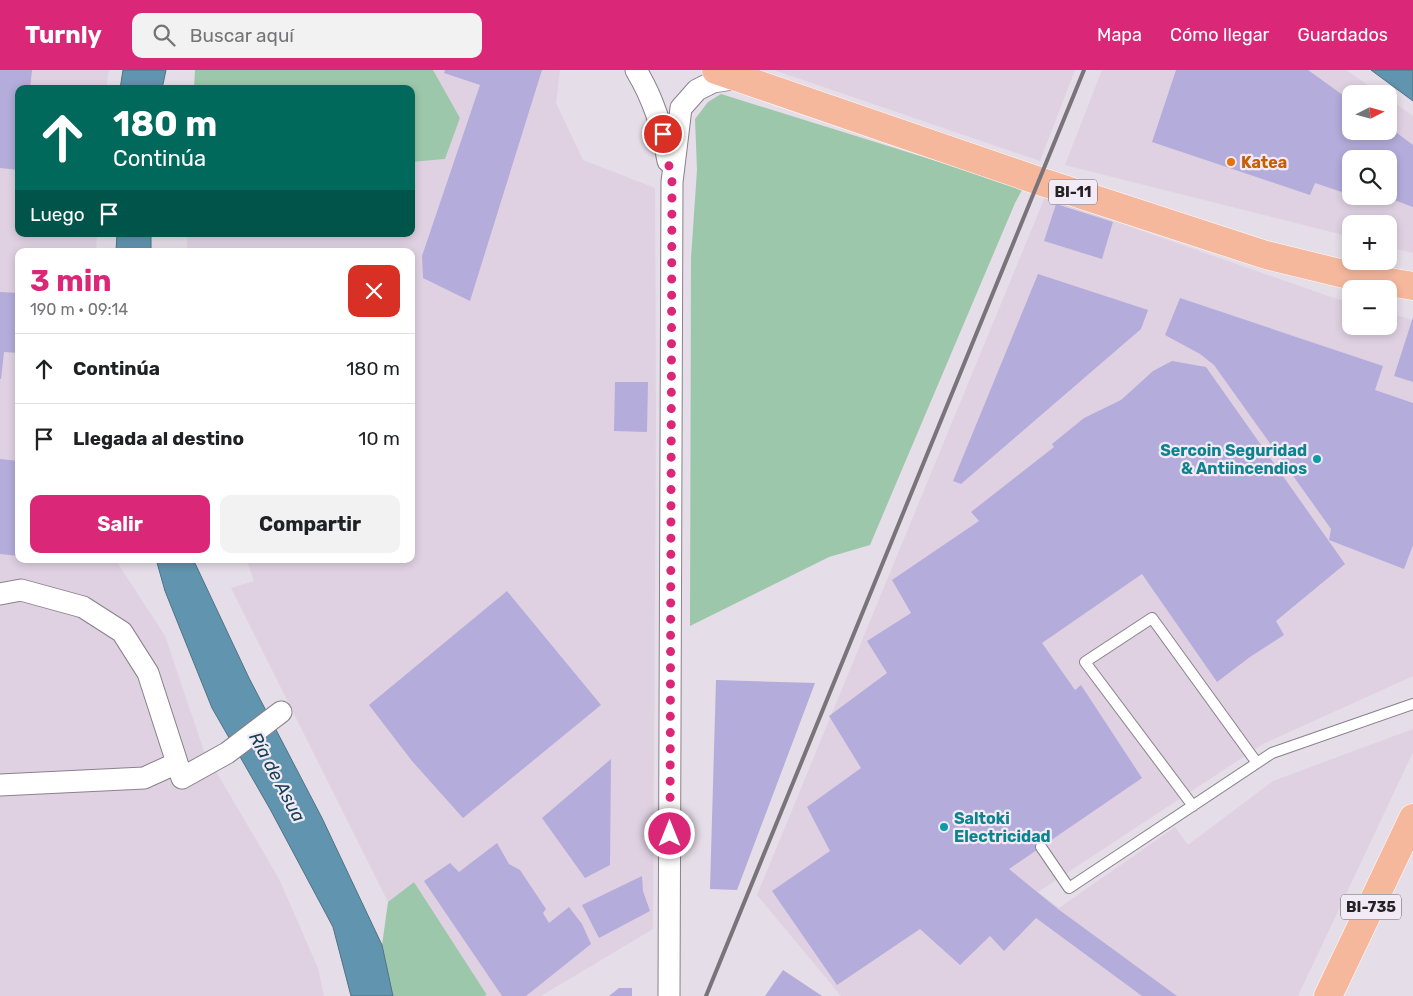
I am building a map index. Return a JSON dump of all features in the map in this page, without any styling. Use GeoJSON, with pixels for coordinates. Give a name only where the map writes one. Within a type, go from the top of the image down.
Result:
{"type":"FeatureCollection","features":[{"type":"Feature","properties":{"kind":"main road","name":"BI-11"},"geometry":{"type":"LineString","coordinates":[[727,74],[1048,184],[1266,255],[1352,276],[1413,286]]}},
{"type":"Feature","properties":{"kind":"main road","name":"BI-735"},"geometry":{"type":"LineString","coordinates":[[1328,996],[1413,818]]}},
{"type":"Feature","properties":{"kind":"street"},"geometry":{"type":"LineString","coordinates":[[636,70],[649,92],[663,134],[672,182]]}},
{"type":"Feature","properties":{"kind":"street"},"geometry":{"type":"LineString","coordinates":[[669,996],[672,182],[681,108],[697,90],[727,74]]}},
{"type":"Feature","properties":{"kind":"street"},"geometry":{"type":"LineString","coordinates":[[0,594],[21,590],[83,607],[122,632],[148,673],[182,778],[227,753],[281,712]]}},
{"type":"Feature","properties":{"kind":"street"},"geometry":{"type":"LineString","coordinates":[[0,785],[144,778],[177,763]]}},
{"type":"Feature","properties":{"kind":"lane"},"geometry":{"type":"LineString","coordinates":[[1192,806],[1085,662],[1152,618],[1257,763]]}},
{"type":"Feature","properties":{"kind":"lane"},"geometry":{"type":"LineString","coordinates":[[1041,846],[1069,888],[1272,753],[1413,704]]}},
{"type":"Feature","properties":{"kind":"shaded area"},"geometry":{"type":"Polygon","coordinates":[[[0,70],[109,70],[107,85],[15,85],[15,237],[97,237],[96,248],[15,248],[15,563],[118,563],[165,636],[204,751],[279,879],[318,968],[324,996],[0,996],[0,70]]]}},
{"type":"Feature","properties":{"kind":"shaded area"},"geometry":{"type":"Polygon","coordinates":[[[433,70],[560,70],[556,103],[583,160],[655,188],[656,420],[653,929],[541,996],[488,996],[414,882],[388,902],[231,588],[254,581],[247,563],[415,563],[415,248],[187,248],[187,237],[415,237],[415,162],[445,159],[460,118],[433,70]]]}},
{"type":"Feature","properties":{"kind":"shaded area"},"geometry":{"type":"Polygon","coordinates":[[[774,70],[1075,70],[1040,161],[774,70]]]}},
{"type":"Feature","properties":{"kind":"shaded area"},"geometry":{"type":"Polygon","coordinates":[[[1102,70],[1346,70],[1368,85],[1342,85],[1342,140],[1398,140],[1398,105],[1413,116],[1413,253],[1397,249],[1397,215],[1342,215],[1342,235],[1065,165],[1102,70]]]}},
{"type":"Feature","properties":{"kind":"shaded area"},"geometry":{"type":"Polygon","coordinates":[[[1045,197],[1342,300],[1342,335],[1397,335],[1397,315],[1412,320],[1394,376],[1413,382],[1413,676],[1263,744],[1038,892],[1059,908],[1175,827],[1188,845],[1273,781],[1413,729],[1413,752],[1298,996],[841,996],[757,895],[1045,197]]]}},
{"type":"Feature","properties":{"kind":"green space"},"geometry":{"type":"Polygon","coordinates":[[[195,70],[433,70],[460,118],[445,159],[415,162],[415,85],[194,85],[195,70]]]}},
{"type":"Feature","properties":{"kind":"green space"},"geometry":{"type":"Polygon","coordinates":[[[721,94],[1023,188],[870,545],[829,557],[690,626],[691,258],[697,170],[695,119],[708,102],[721,94]]]}},
{"type":"Feature","properties":{"kind":"green space"},"geometry":{"type":"Polygon","coordinates":[[[414,882],[487,995],[393,996],[382,945],[388,902],[414,882]]]}},
{"type":"Feature","properties":{"kind":"water"},"geometry":{"type":"Polygon","coordinates":[[[123,70],[166,70],[163,85],[121,85],[123,70]]]}},
{"type":"Feature","properties":{"kind":"water"},"geometry":{"type":"Polygon","coordinates":[[[1371,70],[1413,70],[1413,101],[1398,90],[1398,85],[1391,85],[1371,70]]]}},
{"type":"Feature","properties":{"kind":"water"},"geometry":{"type":"Polygon","coordinates":[[[117,237],[151,237],[151,248],[116,248],[117,237]]]}},
{"type":"Feature","properties":{"kind":"water","name":"Ría de Asua"},"geometry":{"type":"Polygon","coordinates":[[[157,563],[195,563],[249,678],[322,818],[382,945],[393,996],[351,996],[333,927],[270,809],[212,708],[165,591],[157,563]]]}},
{"type":"Feature","properties":{"kind":"building"},"geometry":{"type":"Polygon","coordinates":[[[0,70],[32,70],[30,85],[15,85],[15,170],[0,168],[0,70]]]}},
{"type":"Feature","properties":{"kind":"building"},"geometry":{"type":"Polygon","coordinates":[[[445,70],[542,70],[470,301],[423,278],[422,256],[480,85],[444,73],[445,70]]]}},
{"type":"Feature","properties":{"kind":"building"},"geometry":{"type":"Polygon","coordinates":[[[1176,70],[1308,70],[1342,95],[1342,140],[1398,140],[1398,134],[1413,145],[1413,207],[1397,201],[1397,150],[1342,150],[1342,192],[1315,183],[1310,195],[1152,142],[1176,70]]]}},
{"type":"Feature","properties":{"kind":"building"},"geometry":{"type":"Polygon","coordinates":[[[1056,204],[1113,222],[1102,259],[1044,241],[1056,204]]]}},
{"type":"Feature","properties":{"kind":"building"},"geometry":{"type":"Polygon","coordinates":[[[1038,274],[1148,310],[1141,329],[961,484],[953,481],[1038,274]]]}},
{"type":"Feature","properties":{"kind":"building"},"geometry":{"type":"Polygon","coordinates":[[[0,292],[15,293],[15,353],[4,352],[0,379],[0,292]]]}},
{"type":"Feature","properties":{"kind":"building","name":"Sercoin Seguridad & Antiincendios"},"geometry":{"type":"Polygon","coordinates":[[[1180,298],[1383,366],[1375,390],[1413,403],[1413,545],[1404,569],[1329,540],[1331,529],[1214,365],[1200,354],[1165,335],[1180,298]]]}},
{"type":"Feature","properties":{"kind":"building"},"geometry":{"type":"Polygon","coordinates":[[[1413,317],[1413,382],[1394,376],[1413,317]]]}},
{"type":"Feature","properties":{"kind":"building"},"geometry":{"type":"Polygon","coordinates":[[[1172,361],[1206,367],[1345,564],[1276,621],[1284,635],[1250,657],[1217,682],[1142,574],[1042,643],[1075,690],[1081,685],[1142,778],[1009,869],[1058,909],[1177,996],[1142,996],[1036,918],[1004,951],[990,936],[960,965],[920,929],[837,985],[772,891],[830,851],[807,807],[861,768],[829,716],[887,673],[867,641],[911,613],[892,580],[979,521],[971,512],[1054,447],[1052,444],[1084,418],[1121,400],[1153,371],[1172,361]]]}},
{"type":"Feature","properties":{"kind":"building"},"geometry":{"type":"Polygon","coordinates":[[[615,382],[648,382],[647,432],[614,431],[615,382]]]}},
{"type":"Feature","properties":{"kind":"building"},"geometry":{"type":"Polygon","coordinates":[[[0,459],[15,461],[15,556],[0,554],[0,459]]]}},
{"type":"Feature","properties":{"kind":"building"},"geometry":{"type":"Polygon","coordinates":[[[507,591],[601,705],[463,818],[412,761],[369,705],[507,591]]]}},
{"type":"Feature","properties":{"kind":"building"},"geometry":{"type":"Polygon","coordinates":[[[716,680],[815,683],[737,890],[710,889],[716,680]]]}},
{"type":"Feature","properties":{"kind":"building"},"geometry":{"type":"Polygon","coordinates":[[[611,759],[610,865],[585,878],[542,818],[611,759]]]}},
{"type":"Feature","properties":{"kind":"building"},"geometry":{"type":"Polygon","coordinates":[[[497,843],[509,864],[520,870],[546,909],[543,913],[549,923],[569,907],[582,924],[591,944],[526,996],[502,996],[424,881],[450,863],[459,872],[497,843]]]}},
{"type":"Feature","properties":{"kind":"building"},"geometry":{"type":"Polygon","coordinates":[[[642,876],[643,891],[650,911],[599,938],[582,905],[642,876]]]}},
{"type":"Feature","properties":{"kind":"building"},"geometry":{"type":"Polygon","coordinates":[[[783,970],[822,996],[765,996],[783,970]]]}},
{"type":"Feature","properties":{"kind":"building"},"geometry":{"type":"Polygon","coordinates":[[[619,988],[632,988],[632,996],[609,996],[619,988]]]}},
{"type":"Feature","properties":{"kind":"railway"},"geometry":{"type":"LineString","coordinates":[[706,996],[1084,70]]}},
{"type":"Feature","properties":{"kind":"place","name":"Katea"},"geometry":{"type":"Point","coordinates":[1231,162]}},
{"type":"Feature","properties":{"kind":"place","name":"Sercoin Seguridad & Antiincendios"},"geometry":{"type":"Point","coordinates":[1317,459]}},
{"type":"Feature","properties":{"kind":"place","name":"Saltoki Electricidad"},"geometry":{"type":"Point","coordinates":[944,827]}},
{"type":"Feature","properties":{"kind":"route"},"geometry":{"type":"LineString","coordinates":[[663,134],[672,182],[670,834]]}}]}
